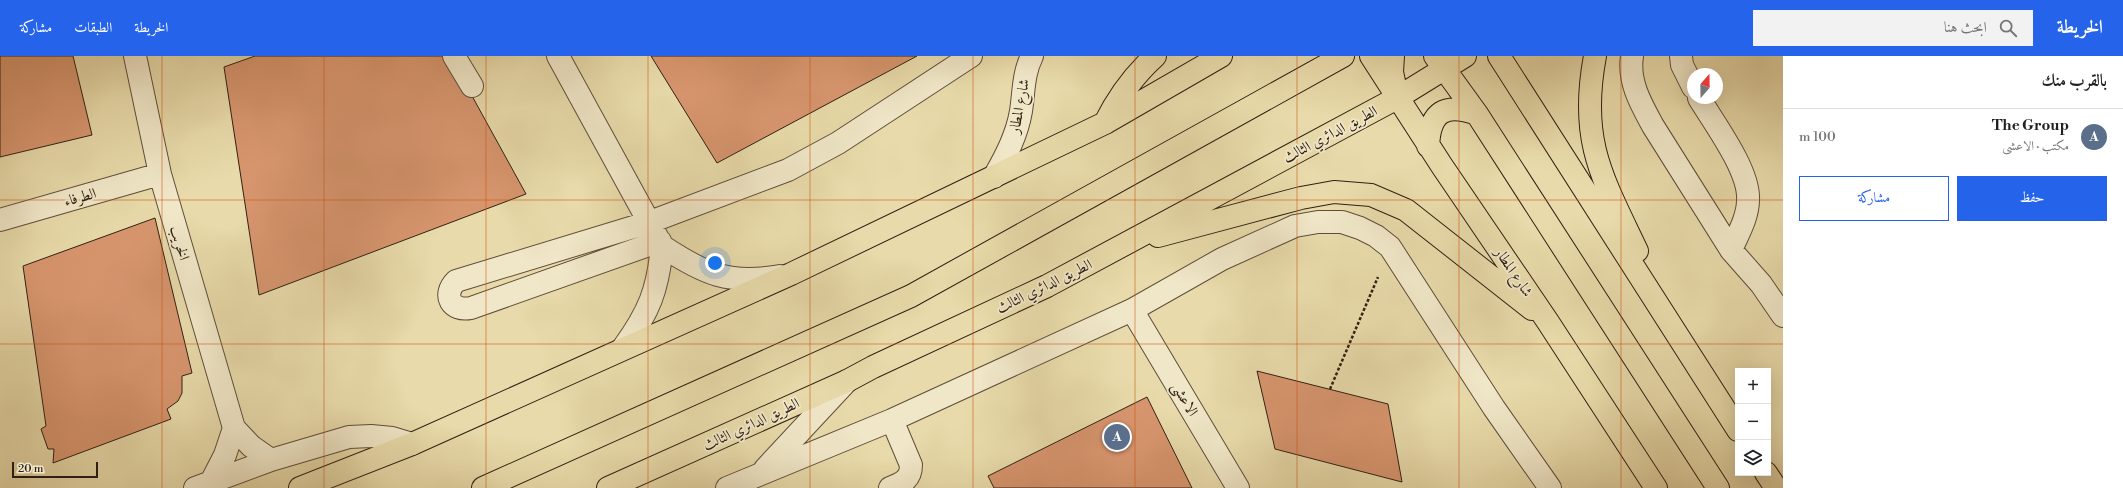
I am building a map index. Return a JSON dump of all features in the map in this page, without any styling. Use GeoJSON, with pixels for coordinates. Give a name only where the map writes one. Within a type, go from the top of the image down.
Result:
{"type":"FeatureCollection","features":[{"type":"Feature","properties":{"kind":"highway"},"geometry":{"type":"LineString","coordinates":[[1105,123],[1127,84],[1155,56]]}},
{"type":"Feature","properties":{"kind":"highway"},"geometry":{"type":"LineString","coordinates":[[300,488],[412,444],[623,348],[791,274],[1105,123],[1221,56]]}},
{"type":"Feature","properties":{"kind":"highway"},"geometry":{"type":"LineString","coordinates":[[483,488],[911,296],[1344,56]]}},
{"type":"Feature","properties":{"kind":"highway","name":"شارع المطار"},"geometry":{"type":"LineString","coordinates":[[1371,56],[1428,146],[1548,322],[1656,488]]}},
{"type":"Feature","properties":{"kind":"highway"},"geometry":{"type":"LineString","coordinates":[[1393,56],[1392,72],[1397,98]]}},
{"type":"Feature","properties":{"kind":"highway","name":"الطريق الدائري الثالث"},"geometry":{"type":"LineString","coordinates":[[608,488],[847,381],[873,367],[1047,286],[1397,98],[1440,62],[1465,56]]}},
{"type":"Feature","properties":{"kind":"highway"},"geometry":{"type":"LineString","coordinates":[[1499,56],[1735,425]]}},
{"type":"Feature","properties":{"kind":"highway"},"geometry":{"type":"LineString","coordinates":[[1595,56],[1589,90],[1589,114],[1591,136],[1596,159],[1603,180],[1674,332]]}},
{"type":"Feature","properties":{"kind":"highway"},"geometry":{"type":"LineString","coordinates":[[1440,62],[1477,114],[1718,488]]}},
{"type":"Feature","properties":{"kind":"highway"},"geometry":{"type":"LineString","coordinates":[[1428,146],[1431,124],[1436,116],[1444,111],[1457,108],[1477,114]]}},
{"type":"Feature","properties":{"kind":"highway"},"geometry":{"type":"LineString","coordinates":[[1122,246],[1301,198],[1334,192],[1371,195],[1406,210],[1548,322]]}},
{"type":"Feature","properties":{"kind":"highway"},"geometry":{"type":"LineString","coordinates":[[1768,476],[1776,488]]}},
{"type":"Feature","properties":{"kind":"street","name":"الخريب"},"geometry":{"type":"LineString","coordinates":[[135,56],[160,174],[234,428],[251,446],[271,460]]}},
{"type":"Feature","properties":{"kind":"street"},"geometry":{"type":"LineString","coordinates":[[454,56],[472,86]]}},
{"type":"Feature","properties":{"kind":"street"},"geometry":{"type":"LineString","coordinates":[[558,56],[658,236],[691,265],[723,277],[757,280],[791,274]]}},
{"type":"Feature","properties":{"kind":"street"},"geometry":{"type":"LineString","coordinates":[[658,236],[456,281],[451,286],[449,294],[450,302],[463,310],[471,308],[658,236],[770,177],[805,162],[838,143],[971,56]]}},
{"type":"Feature","properties":{"kind":"street","name":"شارع المطار"},"geometry":{"type":"LineString","coordinates":[[994,177],[1006,157],[1015,135],[1021,111],[1025,72],[1032,56]]}},
{"type":"Feature","properties":{"kind":"street"},"geometry":{"type":"LineString","coordinates":[[1632,56],[1633,82],[1642,105],[1731,250],[1761,284],[1783,316]]}},
{"type":"Feature","properties":{"kind":"street"},"geometry":{"type":"LineString","coordinates":[[1681,56],[1682,66],[1687,76]]}},
{"type":"Feature","properties":{"kind":"street"},"geometry":{"type":"LineString","coordinates":[[1703,104],[1743,173],[1748,186],[1746,215],[1731,250]]}},
{"type":"Feature","properties":{"kind":"street","name":"الطرفاء"},"geometry":{"type":"LineString","coordinates":[[0,220],[160,174]]}},
{"type":"Feature","properties":{"kind":"street"},"geometry":{"type":"LineString","coordinates":[[727,488],[892,420],[1132,310],[1222,259],[1272,235],[1318,222],[1342,222],[1365,230],[1390,248],[1494,408],[1550,488]]}},
{"type":"Feature","properties":{"kind":"street"},"geometry":{"type":"LineString","coordinates":[[623,348],[640,325],[652,300],[660,273],[658,236]]}},
{"type":"Feature","properties":{"kind":"street"},"geometry":{"type":"LineString","coordinates":[[1761,284],[1783,293]]}},
{"type":"Feature","properties":{"kind":"street","name":"الاعشى"},"geometry":{"type":"LineString","coordinates":[[1132,310],[1238,488]]}},
{"type":"Feature","properties":{"kind":"street"},"geometry":{"type":"LineString","coordinates":[[760,474],[847,381]]}},
{"type":"Feature","properties":{"kind":"street"},"geometry":{"type":"LineString","coordinates":[[890,488],[904,482],[911,471],[911,465],[892,420]]}},
{"type":"Feature","properties":{"kind":"street"},"geometry":{"type":"LineString","coordinates":[[205,486],[225,454],[234,428]]}},
{"type":"Feature","properties":{"kind":"street"},"geometry":{"type":"LineString","coordinates":[[205,486],[271,460],[350,437],[371,436],[392,438],[412,444]]}},
{"type":"Feature","properties":{"kind":"path"},"geometry":{"type":"LineString","coordinates":[[1330,389],[1390,248]]}},
{"type":"Feature","properties":{"kind":"building"},"geometry":{"type":"Polygon","coordinates":[[[0,56],[73,56],[92,135],[0,157],[0,56]]]}},
{"type":"Feature","properties":{"kind":"building"},"geometry":{"type":"Polygon","coordinates":[[[255,56],[450,56],[526,194],[259,295],[224,67],[255,56]]]}},
{"type":"Feature","properties":{"kind":"building"},"geometry":{"type":"Polygon","coordinates":[[[651,56],[917,56],[717,163],[651,56]]]}},
{"type":"Feature","properties":{"kind":"building"},"geometry":{"type":"Polygon","coordinates":[[[155,218],[192,373],[182,376],[182,393],[178,401],[167,409],[171,419],[53,463],[54,449],[48,449],[41,429],[46,426],[23,266],[155,218]]]}},
{"type":"Feature","properties":{"kind":"building"},"geometry":{"type":"Polygon","coordinates":[[[1257,371],[1388,404],[1402,482],[1275,449],[1257,371]]]}},
{"type":"Feature","properties":{"kind":"building"},"geometry":{"type":"Polygon","coordinates":[[[1147,397],[1192,488],[994,488],[988,476],[1147,397]]]}},
{"type":"Feature","properties":{"kind":"place","name":"The Group"},"geometry":{"type":"Point","coordinates":[1117,437]}}]}
